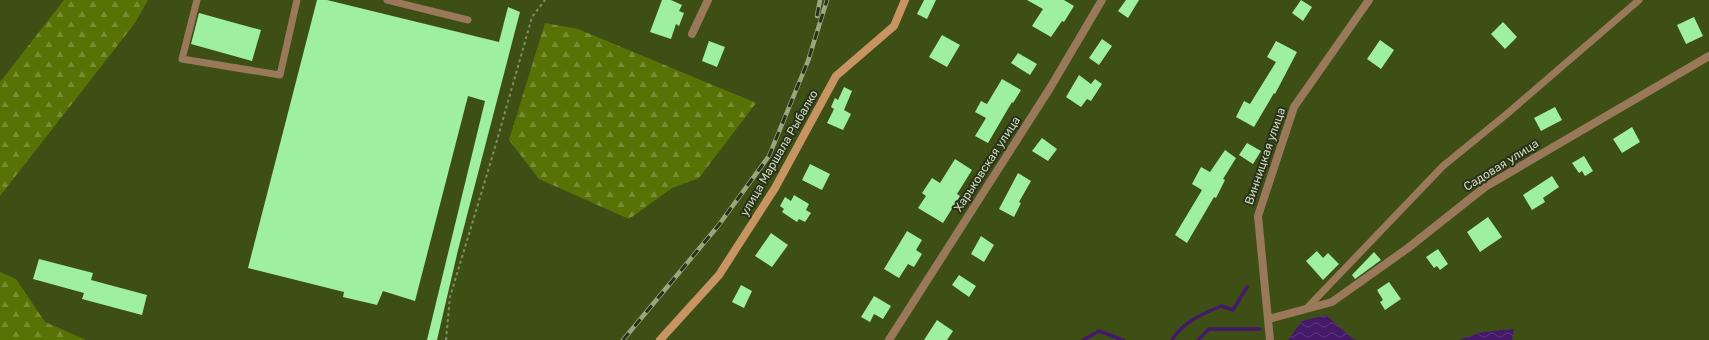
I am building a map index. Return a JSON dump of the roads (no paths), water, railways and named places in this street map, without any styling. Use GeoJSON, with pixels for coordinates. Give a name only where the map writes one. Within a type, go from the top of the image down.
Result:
{"type":"FeatureCollection","features":[{"type":"Feature","properties":{"kind":"street"},"geometry":{"type":"LineString","coordinates":[[692,34],[708,0]]}},
{"type":"Feature","properties":{"kind":"street","name":"улица Маршала Рыбалко"},"geometry":{"type":"LineString","coordinates":[[660,340],[719,275],[775,188],[836,76],[894,26],[905,0]]}},
{"type":"Feature","properties":{"kind":"street","name":"Харьковская улица"},"geometry":{"type":"LineString","coordinates":[[889,340],[1050,88],[1102,0]]}},
{"type":"Feature","properties":{"kind":"street","name":"Винницкая улица"},"geometry":{"type":"LineString","coordinates":[[1270,340],[1258,216],[1294,107],[1369,0]]}},
{"type":"Feature","properties":{"kind":"street","name":"Садовая улица"},"geometry":{"type":"LineString","coordinates":[[1269,319],[1332,302],[1408,248],[1485,187],[1709,56]]}},
{"type":"Feature","properties":{"kind":"lane"},"geometry":{"type":"LineString","coordinates":[[197,0],[182,59],[280,75],[297,0]]}},
{"type":"Feature","properties":{"kind":"lane"},"geometry":{"type":"LineString","coordinates":[[387,0],[468,20]]}},
{"type":"Feature","properties":{"kind":"lane"},"geometry":{"type":"LineString","coordinates":[[1307,308],[1443,166],[1508,113],[1639,0]]}},
{"type":"Feature","properties":{"kind":"water"},"geometry":{"type":"Polygon","coordinates":[[[1326,315],[1356,340],[1288,340],[1302,321],[1326,315]]]}},
{"type":"Feature","properties":{"kind":"water"},"geometry":{"type":"Polygon","coordinates":[[[1514,329],[1512,340],[1459,340],[1482,332],[1514,329]]]}},
{"type":"Feature","properties":{"kind":"waterway"},"geometry":{"type":"LineString","coordinates":[[1172,340],[1187,323],[1207,312],[1221,306],[1233,310],[1247,287]]}},
{"type":"Feature","properties":{"kind":"waterway"},"geometry":{"type":"LineString","coordinates":[[1198,340],[1209,329],[1260,329]]}},
{"type":"Feature","properties":{"kind":"waterway"},"geometry":{"type":"LineString","coordinates":[[1083,340],[1099,331],[1123,340]]}},
{"type":"Feature","properties":{"kind":"railway"},"geometry":{"type":"LineString","coordinates":[[817,16],[820,0]]}},
{"type":"Feature","properties":{"kind":"railway"},"geometry":{"type":"LineString","coordinates":[[623,340],[718,226],[769,156],[808,61],[827,0]]}}]}
